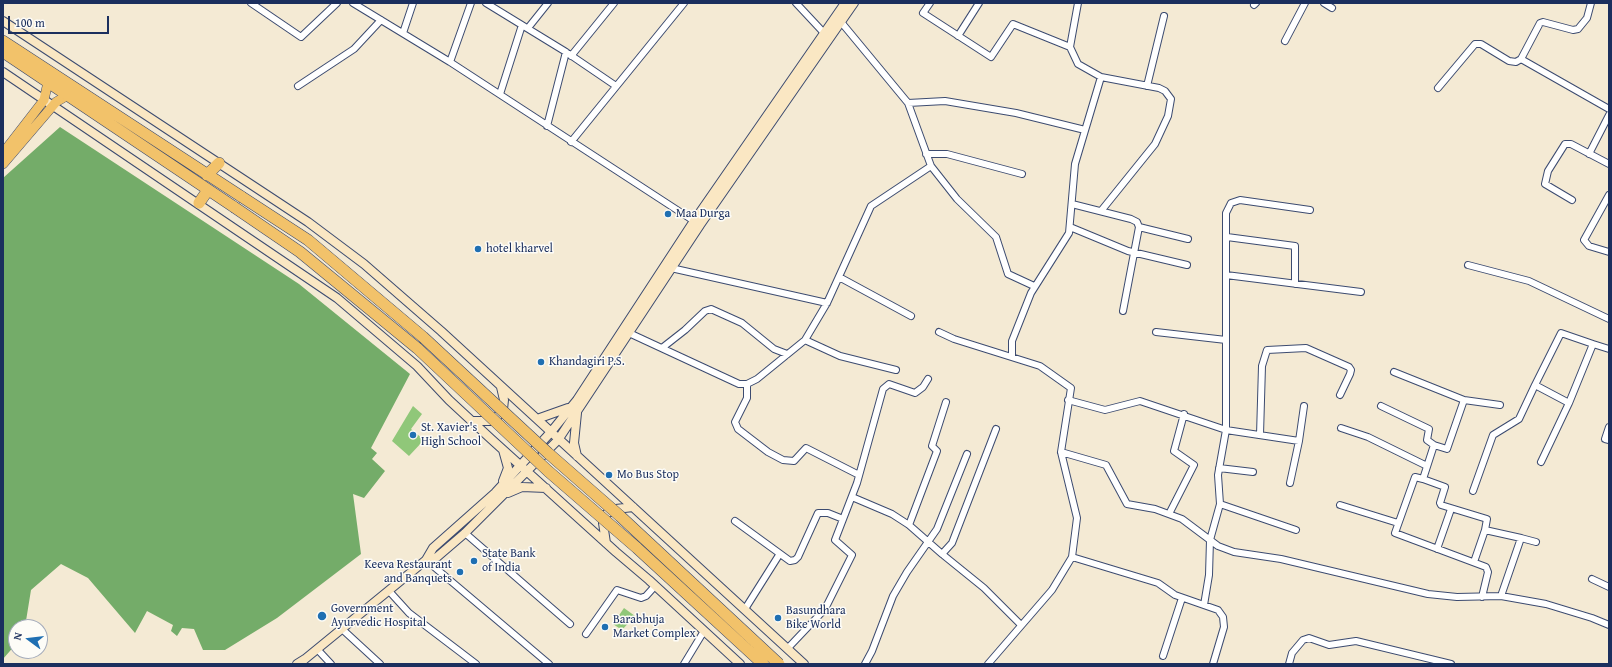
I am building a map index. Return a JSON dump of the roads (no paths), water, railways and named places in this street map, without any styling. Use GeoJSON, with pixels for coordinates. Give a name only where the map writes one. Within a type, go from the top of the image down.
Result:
{"type":"FeatureCollection","features":[{"type":"Feature","properties":{"kind":"highway"},"geometry":{"type":"LineString","coordinates":[[3,41],[308,240],[423,336],[548,453],[620,516],[779,664]]}},
{"type":"Feature","properties":{"kind":"highway"},"geometry":{"type":"LineString","coordinates":[[3,52],[300,252],[417,348],[548,471],[637,548],[763,664]]}},
{"type":"Feature","properties":{"kind":"highway"},"geometry":{"type":"LineString","coordinates":[[207,175],[219,163]]}},
{"type":"Feature","properties":{"kind":"highway"},"geometry":{"type":"LineString","coordinates":[[199,203],[208,190]]}},
{"type":"Feature","properties":{"kind":"main road"},"geometry":{"type":"LineString","coordinates":[[3,153],[44,100],[48,82]]}},
{"type":"Feature","properties":{"kind":"main road"},"geometry":{"type":"LineString","coordinates":[[3,164],[53,106],[68,95]]}},
{"type":"Feature","properties":{"kind":"street"},"geometry":{"type":"LineString","coordinates":[[251,3],[301,37],[337,3]]}},
{"type":"Feature","properties":{"kind":"street"},"geometry":{"type":"LineString","coordinates":[[353,3],[450,62],[694,221]]}},
{"type":"Feature","properties":{"kind":"street"},"geometry":{"type":"LineString","coordinates":[[403,33],[413,3]]}},
{"type":"Feature","properties":{"kind":"street"},"geometry":{"type":"LineString","coordinates":[[450,62],[471,3]]}},
{"type":"Feature","properties":{"kind":"street"},"geometry":{"type":"LineString","coordinates":[[486,3],[569,54],[616,86]]}},
{"type":"Feature","properties":{"kind":"street"},"geometry":{"type":"LineString","coordinates":[[500,94],[525,26],[548,3]]}},
{"type":"Feature","properties":{"kind":"street"},"geometry":{"type":"LineString","coordinates":[[547,126],[569,54],[614,3]]}},
{"type":"Feature","properties":{"kind":"street"},"geometry":{"type":"LineString","coordinates":[[571,142],[684,3]]}},
{"type":"Feature","properties":{"kind":"street"},"geometry":{"type":"LineString","coordinates":[[796,3],[824,33]]}},
{"type":"Feature","properties":{"kind":"street"},"geometry":{"type":"LineString","coordinates":[[615,348],[628,333],[806,67],[824,33],[845,3]]}},
{"type":"Feature","properties":{"kind":"street"},"geometry":{"type":"LineString","coordinates":[[426,560],[437,557],[465,532],[558,440],[574,409],[615,348],[694,221],[854,3]]}},
{"type":"Feature","properties":{"kind":"street"},"geometry":{"type":"LineString","coordinates":[[930,3],[922,13],[991,57],[1013,24],[1070,47]]}},
{"type":"Feature","properties":{"kind":"street"},"geometry":{"type":"LineString","coordinates":[[958,36],[980,3]]}},
{"type":"Feature","properties":{"kind":"street"},"geometry":{"type":"LineString","coordinates":[[1078,3],[1070,47],[1078,64],[1101,77],[1165,91],[1171,99],[1162,132],[1155,144],[1101,211]]}},
{"type":"Feature","properties":{"kind":"street"},"geometry":{"type":"LineString","coordinates":[[1285,41],[1305,3]]}},
{"type":"Feature","properties":{"kind":"street"},"geometry":{"type":"LineString","coordinates":[[1324,3],[1332,8]]}},
{"type":"Feature","properties":{"kind":"street"},"geometry":{"type":"LineString","coordinates":[[1438,88],[1475,44],[1481,44],[1514,62],[1521,59],[1540,24],[1543,22],[1573,30],[1578,29],[1587,18],[1591,3]]}},
{"type":"Feature","properties":{"kind":"street"},"geometry":{"type":"LineString","coordinates":[[1147,86],[1164,16]]}},
{"type":"Feature","properties":{"kind":"street"},"geometry":{"type":"LineString","coordinates":[[298,86],[354,49],[381,20]]}},
{"type":"Feature","properties":{"kind":"street"},"geometry":{"type":"LineString","coordinates":[[3,21],[308,222],[364,264],[501,386],[558,440],[804,664]]}},
{"type":"Feature","properties":{"kind":"street"},"geometry":{"type":"LineString","coordinates":[[841,22],[908,104],[931,166],[957,200],[996,237],[1008,274],[1034,286]]}},
{"type":"Feature","properties":{"kind":"street"},"geometry":{"type":"LineString","coordinates":[[1521,59],[1609,109]]}},
{"type":"Feature","properties":{"kind":"street"},"geometry":{"type":"LineString","coordinates":[[3,72],[338,298],[417,366],[471,421],[740,664]]}},
{"type":"Feature","properties":{"kind":"street"},"geometry":{"type":"LineString","coordinates":[[1012,357],[1012,341],[1034,286],[1069,233],[1075,164],[1101,77]]}},
{"type":"Feature","properties":{"kind":"street"},"geometry":{"type":"LineString","coordinates":[[908,104],[945,101],[1016,113],[1085,130]]}},
{"type":"Feature","properties":{"kind":"street"},"geometry":{"type":"LineString","coordinates":[[1589,154],[1609,115]]}},
{"type":"Feature","properties":{"kind":"street"},"geometry":{"type":"LineString","coordinates":[[1572,200],[1546,186],[1545,178],[1565,144],[1572,144],[1609,164]]}},
{"type":"Feature","properties":{"kind":"street"},"geometry":{"type":"LineString","coordinates":[[926,154],[947,154],[1022,174]]}},
{"type":"Feature","properties":{"kind":"street"},"geometry":{"type":"LineString","coordinates":[[628,333],[739,384],[747,384],[757,379],[805,340],[827,303],[871,206],[931,166]]}},
{"type":"Feature","properties":{"kind":"street"},"geometry":{"type":"LineString","coordinates":[[1609,195],[1584,240],[1589,246],[1609,252]]}},
{"type":"Feature","properties":{"kind":"street"},"geometry":{"type":"LineString","coordinates":[[1204,605],[1209,575],[1210,540],[1220,504],[1219,468],[1226,430],[1226,213],[1231,204],[1240,200],[1310,210]]}},
{"type":"Feature","properties":{"kind":"street"},"geometry":{"type":"LineString","coordinates":[[1072,204],[1132,219],[1137,222],[1139,228],[1123,311]]}},
{"type":"Feature","properties":{"kind":"street"},"geometry":{"type":"LineString","coordinates":[[1070,227],[1134,252],[1187,264]]}},
{"type":"Feature","properties":{"kind":"street"},"geometry":{"type":"LineString","coordinates":[[1139,228],[1188,239]]}},
{"type":"Feature","properties":{"kind":"street"},"geometry":{"type":"LineString","coordinates":[[1227,237],[1295,246],[1295,284]]}},
{"type":"Feature","properties":{"kind":"street"},"geometry":{"type":"LineString","coordinates":[[1468,265],[1529,281],[1609,319]]}},
{"type":"Feature","properties":{"kind":"street"},"geometry":{"type":"LineString","coordinates":[[671,268],[827,303]]}},
{"type":"Feature","properties":{"kind":"street"},"geometry":{"type":"LineString","coordinates":[[1226,275],[1361,292]]}},
{"type":"Feature","properties":{"kind":"street"},"geometry":{"type":"LineString","coordinates":[[839,277],[911,316]]}},
{"type":"Feature","properties":{"kind":"street"},"geometry":{"type":"LineString","coordinates":[[662,348],[685,330],[705,311],[711,309],[742,324],[774,349],[787,354]]}},
{"type":"Feature","properties":{"kind":"street"},"geometry":{"type":"LineString","coordinates":[[939,332],[1040,366],[1071,388],[1061,452],[1077,518],[1072,557],[1052,590],[988,664]]}},
{"type":"Feature","properties":{"kind":"street"},"geometry":{"type":"LineString","coordinates":[[1156,332],[1226,340]]}},
{"type":"Feature","properties":{"kind":"street"},"geometry":{"type":"LineString","coordinates":[[1473,491],[1494,434],[1519,419],[1534,385],[1561,333],[1609,349]]}},
{"type":"Feature","properties":{"kind":"street"},"geometry":{"type":"LineString","coordinates":[[805,340],[840,356],[896,370]]}},
{"type":"Feature","properties":{"kind":"street"},"geometry":{"type":"LineString","coordinates":[[1541,462],[1569,403],[1593,344]]}},
{"type":"Feature","properties":{"kind":"street"},"geometry":{"type":"LineString","coordinates":[[1260,435],[1262,366],[1267,350],[1306,348],[1349,367],[1351,370],[1350,374],[1340,395]]}},
{"type":"Feature","properties":{"kind":"street"},"geometry":{"type":"LineString","coordinates":[[1394,372],[1464,400],[1500,405]]}},
{"type":"Feature","properties":{"kind":"street"},"geometry":{"type":"LineString","coordinates":[[788,648],[825,609],[852,555],[835,540],[859,475],[883,388],[889,384],[915,393],[923,387],[928,379]]}},
{"type":"Feature","properties":{"kind":"street"},"geometry":{"type":"LineString","coordinates":[[747,384],[747,398],[735,422],[738,429],[768,452],[783,460],[794,461],[806,448],[859,475]]}},
{"type":"Feature","properties":{"kind":"street"},"geometry":{"type":"LineString","coordinates":[[1534,385],[1569,403]]}},
{"type":"Feature","properties":{"kind":"street"},"geometry":{"type":"LineString","coordinates":[[471,421],[492,421],[498,416],[503,409],[504,400],[501,386]]}},
{"type":"Feature","properties":{"kind":"street"},"geometry":{"type":"LineString","coordinates":[[1068,400],[1105,410],[1140,401],[1184,414],[1226,430],[1299,441]]}},
{"type":"Feature","properties":{"kind":"street"},"geometry":{"type":"LineString","coordinates":[[1381,406],[1429,429],[1427,441],[1434,445],[1447,448],[1464,400]]}},
{"type":"Feature","properties":{"kind":"street"},"geometry":{"type":"LineString","coordinates":[[909,525],[937,451],[932,446],[946,402]]}},
{"type":"Feature","properties":{"kind":"street"},"geometry":{"type":"LineString","coordinates":[[1290,483],[1299,441],[1304,406]]}},
{"type":"Feature","properties":{"kind":"street"},"geometry":{"type":"LineString","coordinates":[[537,419],[574,409]]}},
{"type":"Feature","properties":{"kind":"street"},"geometry":{"type":"LineString","coordinates":[[297,664],[426,560],[433,548],[501,486],[520,464],[574,409]]}},
{"type":"Feature","properties":{"kind":"street"},"geometry":{"type":"LineString","coordinates":[[574,409],[574,443],[577,456]]}},
{"type":"Feature","properties":{"kind":"street"},"geometry":{"type":"LineString","coordinates":[[1170,514],[1194,465],[1174,451],[1184,414]]}},
{"type":"Feature","properties":{"kind":"street"},"geometry":{"type":"LineString","coordinates":[[1609,427],[1605,439],[1609,440]]}},
{"type":"Feature","properties":{"kind":"street"},"geometry":{"type":"LineString","coordinates":[[1341,428],[1368,437],[1427,466]]}},
{"type":"Feature","properties":{"kind":"street"},"geometry":{"type":"LineString","coordinates":[[942,554],[952,543],[996,429]]}},
{"type":"Feature","properties":{"kind":"street"},"geometry":{"type":"LineString","coordinates":[[1424,479],[1434,445]]}},
{"type":"Feature","properties":{"kind":"street"},"geometry":{"type":"LineString","coordinates":[[501,486],[508,468],[503,450]]}},
{"type":"Feature","properties":{"kind":"street"},"geometry":{"type":"LineString","coordinates":[[1061,452],[1106,465],[1128,504],[1170,514],[1182,519],[1218,546],[1234,552],[1262,555],[1428,594],[1457,597],[1501,596],[1546,604],[1592,618],[1609,626]]}},
{"type":"Feature","properties":{"kind":"street"},"geometry":{"type":"LineString","coordinates":[[865,664],[893,596],[907,572],[937,530],[967,454]]}},
{"type":"Feature","properties":{"kind":"street"},"geometry":{"type":"LineString","coordinates":[[1219,468],[1253,472]]}},
{"type":"Feature","properties":{"kind":"street"},"geometry":{"type":"LineString","coordinates":[[1474,562],[1488,519],[1451,509],[1440,504],[1445,487],[1415,477],[1395,534],[1484,566],[1488,570],[1482,597]]}},
{"type":"Feature","properties":{"kind":"street"},"geometry":{"type":"LineString","coordinates":[[506,493],[522,487],[546,488]]}},
{"type":"Feature","properties":{"kind":"street"},"geometry":{"type":"LineString","coordinates":[[852,497],[892,514],[909,525],[984,588],[1021,625]]}},
{"type":"Feature","properties":{"kind":"street"},"geometry":{"type":"LineString","coordinates":[[1220,504],[1296,530]]}},
{"type":"Feature","properties":{"kind":"street"},"geometry":{"type":"LineString","coordinates":[[1340,505],[1398,523]]}},
{"type":"Feature","properties":{"kind":"street"},"geometry":{"type":"LineString","coordinates":[[606,543],[603,523],[606,514],[616,509],[633,507]]}},
{"type":"Feature","properties":{"kind":"street"},"geometry":{"type":"LineString","coordinates":[[1437,549],[1451,509]]}},
{"type":"Feature","properties":{"kind":"street"},"geometry":{"type":"LineString","coordinates":[[735,522],[790,561],[795,560],[798,557],[818,513],[828,513],[843,519]]}},
{"type":"Feature","properties":{"kind":"street"},"geometry":{"type":"LineString","coordinates":[[1485,530],[1536,542]]}},
{"type":"Feature","properties":{"kind":"street"},"geometry":{"type":"LineString","coordinates":[[465,532],[570,624]]}},
{"type":"Feature","properties":{"kind":"street"},"geometry":{"type":"LineString","coordinates":[[1501,596],[1521,538]]}},
{"type":"Feature","properties":{"kind":"street"},"geometry":{"type":"LineString","coordinates":[[745,609],[779,554]]}},
{"type":"Feature","properties":{"kind":"street"},"geometry":{"type":"LineString","coordinates":[[1072,557],[1158,583],[1175,595],[1218,610],[1223,617],[1224,627],[1221,641],[1212,664]]}},
{"type":"Feature","properties":{"kind":"street"},"geometry":{"type":"LineString","coordinates":[[426,560],[549,664]]}},
{"type":"Feature","properties":{"kind":"street"},"geometry":{"type":"LineString","coordinates":[[1592,579],[1609,587]]}},
{"type":"Feature","properties":{"kind":"street"},"geometry":{"type":"LineString","coordinates":[[586,634],[617,590],[641,598],[646,596],[655,586]]}},
{"type":"Feature","properties":{"kind":"street"},"geometry":{"type":"LineString","coordinates":[[389,591],[409,613],[476,664]]}},
{"type":"Feature","properties":{"kind":"street"},"geometry":{"type":"LineString","coordinates":[[1163,656],[1182,598]]}},
{"type":"Feature","properties":{"kind":"street"},"geometry":{"type":"LineString","coordinates":[[342,629],[380,664]]}},
{"type":"Feature","properties":{"kind":"street"},"geometry":{"type":"LineString","coordinates":[[684,664],[704,631]]}},
{"type":"Feature","properties":{"kind":"street"},"geometry":{"type":"LineString","coordinates":[[1288,664],[1292,653],[1303,640],[1309,638],[1329,645],[1356,641],[1451,664]]}},
{"type":"Feature","properties":{"kind":"street"},"geometry":{"type":"LineString","coordinates":[[317,649],[331,664]]}},
{"type":"Feature","properties":{"kind":"place","name":"Maa Durga"},"geometry":{"type":"Point","coordinates":[668,214]}},
{"type":"Feature","properties":{"kind":"place","name":"hotel kharvel"},"geometry":{"type":"Point","coordinates":[478,249]}},
{"type":"Feature","properties":{"kind":"place","name":"Khandagiri P.S."},"geometry":{"type":"Point","coordinates":[541,362]}},
{"type":"Feature","properties":{"kind":"place","name":"St. Xavier's High School"},"geometry":{"type":"Point","coordinates":[413,435]}},
{"type":"Feature","properties":{"kind":"place","name":"Mo Bus Stop"},"geometry":{"type":"Point","coordinates":[609,475]}},
{"type":"Feature","properties":{"kind":"place","name":"State Bank of India"},"geometry":{"type":"Point","coordinates":[474,561]}},
{"type":"Feature","properties":{"kind":"place","name":"Keeva Restaurant and Banquets"},"geometry":{"type":"Point","coordinates":[460,572]}},
{"type":"Feature","properties":{"kind":"place","name":"Government Ayurvedic Hospital"},"geometry":{"type":"Point","coordinates":[322,616]}},
{"type":"Feature","properties":{"kind":"place","name":"Basundhara Bike World"},"geometry":{"type":"Point","coordinates":[778,618]}},
{"type":"Feature","properties":{"kind":"place","name":"Barabhuja Market Complex"},"geometry":{"type":"Point","coordinates":[605,627]}}]}
